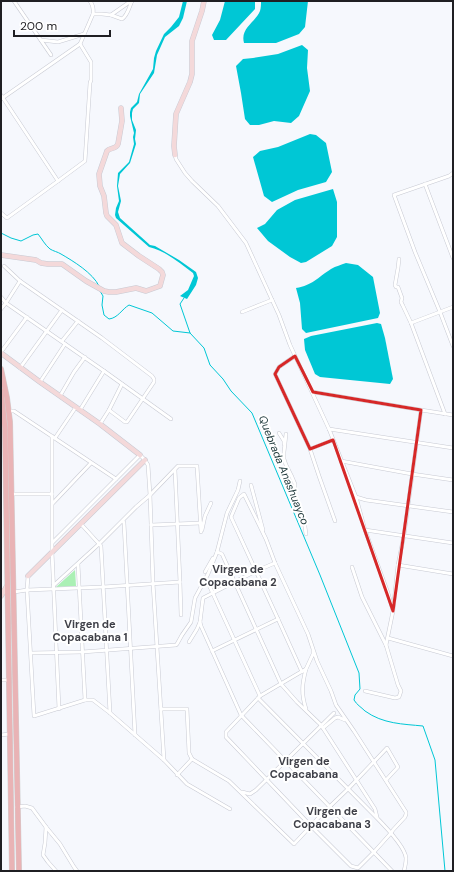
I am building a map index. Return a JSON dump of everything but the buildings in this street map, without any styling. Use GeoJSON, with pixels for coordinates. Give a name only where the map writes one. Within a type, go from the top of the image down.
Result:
{"type":"FeatureCollection","features":[{"type":"Feature","properties":{"kind":"main road"},"geometry":{"type":"LineString","coordinates":[[1,369],[8,398],[9,411],[4,552],[7,586],[12,871]]}},
{"type":"Feature","properties":{"kind":"main road"},"geometry":{"type":"LineString","coordinates":[[1,391],[6,494],[14,592],[19,871]]}},
{"type":"Feature","properties":{"kind":"street"},"geometry":{"type":"LineString","coordinates":[[14,1],[51,55]]}},
{"type":"Feature","properties":{"kind":"street"},"geometry":{"type":"LineString","coordinates":[[58,181],[2,97],[80,44],[93,14],[94,9],[90,1]]}},
{"type":"Feature","properties":{"kind":"street"},"geometry":{"type":"LineString","coordinates":[[93,14],[111,15],[122,18],[125,17],[132,1]]}},
{"type":"Feature","properties":{"kind":"street"},"geometry":{"type":"LineString","coordinates":[[111,15],[132,1]]}},
{"type":"Feature","properties":{"kind":"street"},"geometry":{"type":"LineString","coordinates":[[204,1],[192,41],[192,74],[176,114],[174,146],[176,159],[192,181],[218,206],[246,243],[279,315],[295,356],[329,429],[356,498],[365,530],[393,611]]}},
{"type":"Feature","properties":{"kind":"street"},"geometry":{"type":"LineString","coordinates":[[40,40],[58,42],[84,34]]}},
{"type":"Feature","properties":{"kind":"street"},"geometry":{"type":"LineString","coordinates":[[1,213],[7,218],[85,161],[91,62],[80,44]]}},
{"type":"Feature","properties":{"kind":"street"},"geometry":{"type":"LineString","coordinates":[[3,256],[36,260],[41,263],[48,264],[62,264],[104,291],[116,292],[136,288],[146,290],[160,286],[163,275],[162,272],[122,243],[116,225],[107,216],[104,196],[100,186],[100,174],[107,151],[117,147],[118,144],[122,121],[121,108]]}},
{"type":"Feature","properties":{"kind":"street"},"geometry":{"type":"LineString","coordinates":[[453,173],[449,176],[394,195],[453,346]]}},
{"type":"Feature","properties":{"kind":"street"},"geometry":{"type":"LineString","coordinates":[[425,184],[453,258]]}},
{"type":"Feature","properties":{"kind":"street"},"geometry":{"type":"LineString","coordinates":[[399,259],[395,285],[398,287],[402,298],[401,302],[411,323],[445,414]]}},
{"type":"Feature","properties":{"kind":"street"},"geometry":{"type":"LineString","coordinates":[[4,266],[20,281],[102,338],[152,376],[154,382],[127,422],[109,410]]}},
{"type":"Feature","properties":{"kind":"street"},"geometry":{"type":"LineString","coordinates":[[1,309],[20,281]]}},
{"type":"Feature","properties":{"kind":"street"},"geometry":{"type":"LineString","coordinates":[[1,297],[6,303],[85,357],[171,419]]}},
{"type":"Feature","properties":{"kind":"street"},"geometry":{"type":"LineString","coordinates":[[242,312],[272,300]]}},
{"type":"Feature","properties":{"kind":"street"},"geometry":{"type":"LineString","coordinates":[[411,323],[453,307]]}},
{"type":"Feature","properties":{"kind":"street"},"geometry":{"type":"LineString","coordinates":[[20,368],[46,330],[62,310]]}},
{"type":"Feature","properties":{"kind":"street"},"geometry":{"type":"LineString","coordinates":[[27,317],[1,352],[20,368],[100,424],[146,460],[148,465],[156,646],[164,760]]}},
{"type":"Feature","properties":{"kind":"street"},"geometry":{"type":"LineString","coordinates":[[62,341],[78,321]]}},
{"type":"Feature","properties":{"kind":"street"},"geometry":{"type":"LineString","coordinates":[[40,382],[65,344]]}},
{"type":"Feature","properties":{"kind":"street"},"geometry":{"type":"LineString","coordinates":[[295,356],[279,367],[275,374],[310,449],[334,521]]}},
{"type":"Feature","properties":{"kind":"street"},"geometry":{"type":"LineString","coordinates":[[60,396],[85,357]]}},
{"type":"Feature","properties":{"kind":"street"},"geometry":{"type":"LineString","coordinates":[[59,708],[52,552],[54,437],[78,408],[104,371]]}},
{"type":"Feature","properties":{"kind":"street"},"geometry":{"type":"LineString","coordinates":[[100,424],[122,384]]}},
{"type":"Feature","properties":{"kind":"street"},"geometry":{"type":"LineString","coordinates":[[313,392],[445,414],[453,414]]}},
{"type":"Feature","properties":{"kind":"street"},"geometry":{"type":"LineString","coordinates":[[9,411],[14,410],[116,479]]}},
{"type":"Feature","properties":{"kind":"street"},"geometry":{"type":"LineString","coordinates":[[386,645],[393,611],[398,565],[404,535],[421,410]]}},
{"type":"Feature","properties":{"kind":"street"},"geometry":{"type":"LineString","coordinates":[[329,429],[453,448]]}},
{"type":"Feature","properties":{"kind":"street"},"geometry":{"type":"LineString","coordinates":[[279,433],[285,446]]}},
{"type":"Feature","properties":{"kind":"street"},"geometry":{"type":"LineString","coordinates":[[286,434],[284,452],[286,465],[295,484],[295,499],[304,520],[306,534]]}},
{"type":"Feature","properties":{"kind":"street"},"geometry":{"type":"LineString","coordinates":[[310,449],[333,440]]}},
{"type":"Feature","properties":{"kind":"street"},"geometry":{"type":"LineString","coordinates":[[53,542],[140,455]]}},
{"type":"Feature","properties":{"kind":"street"},"geometry":{"type":"LineString","coordinates":[[146,460],[28,576],[27,590],[34,716],[85,700],[92,700],[110,713],[164,760],[187,784],[230,809]]}},
{"type":"Feature","properties":{"kind":"street"},"geometry":{"type":"LineString","coordinates":[[341,461],[453,480]]}},
{"type":"Feature","properties":{"kind":"street"},"geometry":{"type":"LineString","coordinates":[[53,503],[91,463]]}},
{"type":"Feature","properties":{"kind":"street"},"geometry":{"type":"LineString","coordinates":[[54,588],[178,466],[197,466],[202,532],[205,516],[211,503]]}},
{"type":"Feature","properties":{"kind":"street"},"geometry":{"type":"LineString","coordinates":[[175,470],[181,615]]}},
{"type":"Feature","properties":{"kind":"street"},"geometry":{"type":"LineString","coordinates":[[31,652],[82,652],[177,644],[191,622],[195,598],[208,574],[240,482]]}},
{"type":"Feature","properties":{"kind":"street"},"geometry":{"type":"LineString","coordinates":[[251,485],[266,539],[275,563],[308,634],[317,661],[336,705],[406,812],[405,817],[358,868],[351,866],[226,736],[226,732],[259,697],[306,669]]}},
{"type":"Feature","properties":{"kind":"street"},"geometry":{"type":"LineString","coordinates":[[6,494],[52,494]]}},
{"type":"Feature","properties":{"kind":"street"},"geometry":{"type":"LineString","coordinates":[[266,539],[244,494],[239,498],[231,517],[302,672]]}},
{"type":"Feature","properties":{"kind":"street"},"geometry":{"type":"LineString","coordinates":[[356,498],[453,512]]}},
{"type":"Feature","properties":{"kind":"street"},"geometry":{"type":"LineString","coordinates":[[123,521],[135,735]]}},
{"type":"Feature","properties":{"kind":"street"},"geometry":{"type":"LineString","coordinates":[[151,525],[201,523]]}},
{"type":"Feature","properties":{"kind":"street"},"geometry":{"type":"LineString","coordinates":[[81,524],[101,546],[110,713]]}},
{"type":"Feature","properties":{"kind":"street"},"geometry":{"type":"LineString","coordinates":[[365,530],[453,543]]}},
{"type":"Feature","properties":{"kind":"street"},"geometry":{"type":"LineString","coordinates":[[205,572],[216,553]]}},
{"type":"Feature","properties":{"kind":"street"},"geometry":{"type":"LineString","coordinates":[[216,553],[222,554],[281,684],[322,727],[375,809],[377,818]]}},
{"type":"Feature","properties":{"kind":"street"},"geometry":{"type":"LineString","coordinates":[[189,642],[200,622],[203,598],[275,563]]}},
{"type":"Feature","properties":{"kind":"street"},"geometry":{"type":"LineString","coordinates":[[78,564],[85,700]]}},
{"type":"Feature","properties":{"kind":"street"},"geometry":{"type":"LineString","coordinates":[[398,565],[453,574]]}},
{"type":"Feature","properties":{"kind":"street"},"geometry":{"type":"LineString","coordinates":[[352,567],[362,597],[386,645],[401,691],[399,697],[395,698],[365,691]]}},
{"type":"Feature","properties":{"kind":"street"},"geometry":{"type":"LineString","coordinates":[[14,592],[54,588],[127,586],[180,582]]}},
{"type":"Feature","properties":{"kind":"street"},"geometry":{"type":"LineString","coordinates":[[204,583],[209,585],[259,697],[391,833],[405,855],[406,859],[404,871]]}},
{"type":"Feature","properties":{"kind":"street"},"geometry":{"type":"LineString","coordinates":[[1,596],[7,586]]}},
{"type":"Feature","properties":{"kind":"street"},"geometry":{"type":"LineString","coordinates":[[212,651],[278,619]]}},
{"type":"Feature","properties":{"kind":"street"},"geometry":{"type":"LineString","coordinates":[[200,622],[241,715],[392,871]]}},
{"type":"Feature","properties":{"kind":"street"},"geometry":{"type":"LineString","coordinates":[[388,638],[453,656]]}},
{"type":"Feature","properties":{"kind":"street"},"geometry":{"type":"LineString","coordinates":[[307,710],[302,688],[306,669],[312,657],[313,649]]}},
{"type":"Feature","properties":{"kind":"street"},"geometry":{"type":"LineString","coordinates":[[1,680],[9,680]]}},
{"type":"Feature","properties":{"kind":"street"},"geometry":{"type":"LineString","coordinates":[[161,709],[187,709],[189,753],[192,759],[229,781],[294,844],[357,780],[386,748],[398,767],[386,780]]}},
{"type":"Feature","properties":{"kind":"street"},"geometry":{"type":"LineString","coordinates":[[322,727],[334,713]]}},
{"type":"Feature","properties":{"kind":"street"},"geometry":{"type":"LineString","coordinates":[[238,790],[245,794],[250,794],[267,780],[322,727],[338,717],[347,720]]}},
{"type":"Feature","properties":{"kind":"street"},"geometry":{"type":"LineString","coordinates":[[1,735],[9,734]]}},
{"type":"Feature","properties":{"kind":"street"},"geometry":{"type":"LineString","coordinates":[[177,775],[192,759]]}},
{"type":"Feature","properties":{"kind":"street"},"geometry":{"type":"LineString","coordinates":[[17,807],[25,806],[32,808],[60,844],[77,871]]}},
{"type":"Feature","properties":{"kind":"street"},"geometry":{"type":"LineString","coordinates":[[46,827],[46,843],[43,854],[56,871]]}},
{"type":"Feature","properties":{"kind":"highlighted area"},"geometry":{"type":"Polygon","coordinates":[[[295,356],[313,392],[421,410],[393,611],[333,440],[310,449],[275,374],[279,367],[295,356]]]}},
{"type":"Feature","properties":{"kind":"green space"},"geometry":{"type":"Polygon","coordinates":[[[75,570],[76,586],[56,587],[75,570]]]}},
{"type":"Feature","properties":{"kind":"water"},"geometry":{"type":"Polygon","coordinates":[[[183,1],[187,1],[183,18],[179,26],[165,37],[157,55],[154,73],[140,94],[139,103],[133,109],[132,120],[136,130],[136,144],[130,163],[120,174],[118,186],[121,201],[118,212],[120,218],[150,245],[155,246],[179,260],[196,272],[198,278],[196,285],[187,299],[180,296],[188,290],[194,276],[193,273],[166,254],[149,247],[116,218],[115,215],[119,201],[117,186],[118,173],[129,162],[134,144],[134,133],[130,116],[131,108],[137,102],[139,94],[153,69],[156,51],[164,34],[179,17],[183,1]]]}},
{"type":"Feature","properties":{"kind":"water"},"geometry":{"type":"Polygon","coordinates":[[[225,1],[255,1],[255,9],[226,40],[214,40],[212,35],[220,20],[225,1]]]}},
{"type":"Feature","properties":{"kind":"water"},"geometry":{"type":"Polygon","coordinates":[[[261,1],[308,1],[305,27],[299,34],[276,43],[244,43],[244,33],[258,15],[261,7],[261,1]]]}},
{"type":"Feature","properties":{"kind":"water"},"geometry":{"type":"Polygon","coordinates":[[[302,45],[308,50],[307,68],[310,91],[299,116],[291,123],[274,121],[259,125],[250,125],[245,119],[236,66],[243,59],[278,54],[302,45]]]}},
{"type":"Feature","properties":{"kind":"water"},"geometry":{"type":"Polygon","coordinates":[[[310,134],[316,135],[326,143],[332,172],[326,182],[298,190],[272,202],[264,196],[253,157],[260,151],[278,147],[310,134]]]}},
{"type":"Feature","properties":{"kind":"water"},"geometry":{"type":"Polygon","coordinates":[[[333,189],[337,202],[337,237],[332,246],[306,262],[301,263],[290,257],[268,241],[257,228],[265,224],[277,210],[295,200],[333,189]]]}},
{"type":"Feature","properties":{"kind":"water"},"geometry":{"type":"Polygon","coordinates":[[[346,263],[358,265],[373,277],[380,313],[378,318],[306,333],[302,329],[300,303],[296,288],[311,283],[331,269],[346,263]]]}},
{"type":"Feature","properties":{"kind":"water"},"geometry":{"type":"Polygon","coordinates":[[[377,323],[381,324],[385,338],[393,379],[390,384],[320,377],[315,374],[305,350],[304,339],[311,336],[377,323]]]}},
{"type":"Feature","properties":{"kind":"waterway"},"geometry":{"type":"LineString","coordinates":[[1,233],[21,241],[38,234],[50,249],[60,253],[82,268],[92,276],[99,286]]}},
{"type":"Feature","properties":{"kind":"waterway"},"geometry":{"type":"LineString","coordinates":[[100,291],[103,296],[102,305],[104,315],[109,319],[115,317],[129,305],[152,313],[173,331],[190,333]]}},
{"type":"Feature","properties":{"kind":"waterway","name":"Quebrada Anashuayco"},"geometry":{"type":"LineString","coordinates":[[184,298],[180,304],[190,333],[204,348],[210,365],[223,379],[231,391],[252,413],[320,575],[359,673],[360,689],[355,695],[354,700],[365,711],[379,719],[393,723],[423,726],[435,760],[445,871]]}},
{"type":"Feature","properties":{"kind":"district","name":"Virgen de Copacabana 2"},"geometry":{"type":"Point","coordinates":[238,575]}},
{"type":"Feature","properties":{"kind":"district","name":"Virgen de Copacabana 1"},"geometry":{"type":"Point","coordinates":[90,630]}},
{"type":"Feature","properties":{"kind":"district","name":"Virgen de Copacabana"},"geometry":{"type":"Point","coordinates":[304,767]}},
{"type":"Feature","properties":{"kind":"district","name":"Virgen de Copacabana 3"},"geometry":{"type":"Point","coordinates":[332,817]}}]}
